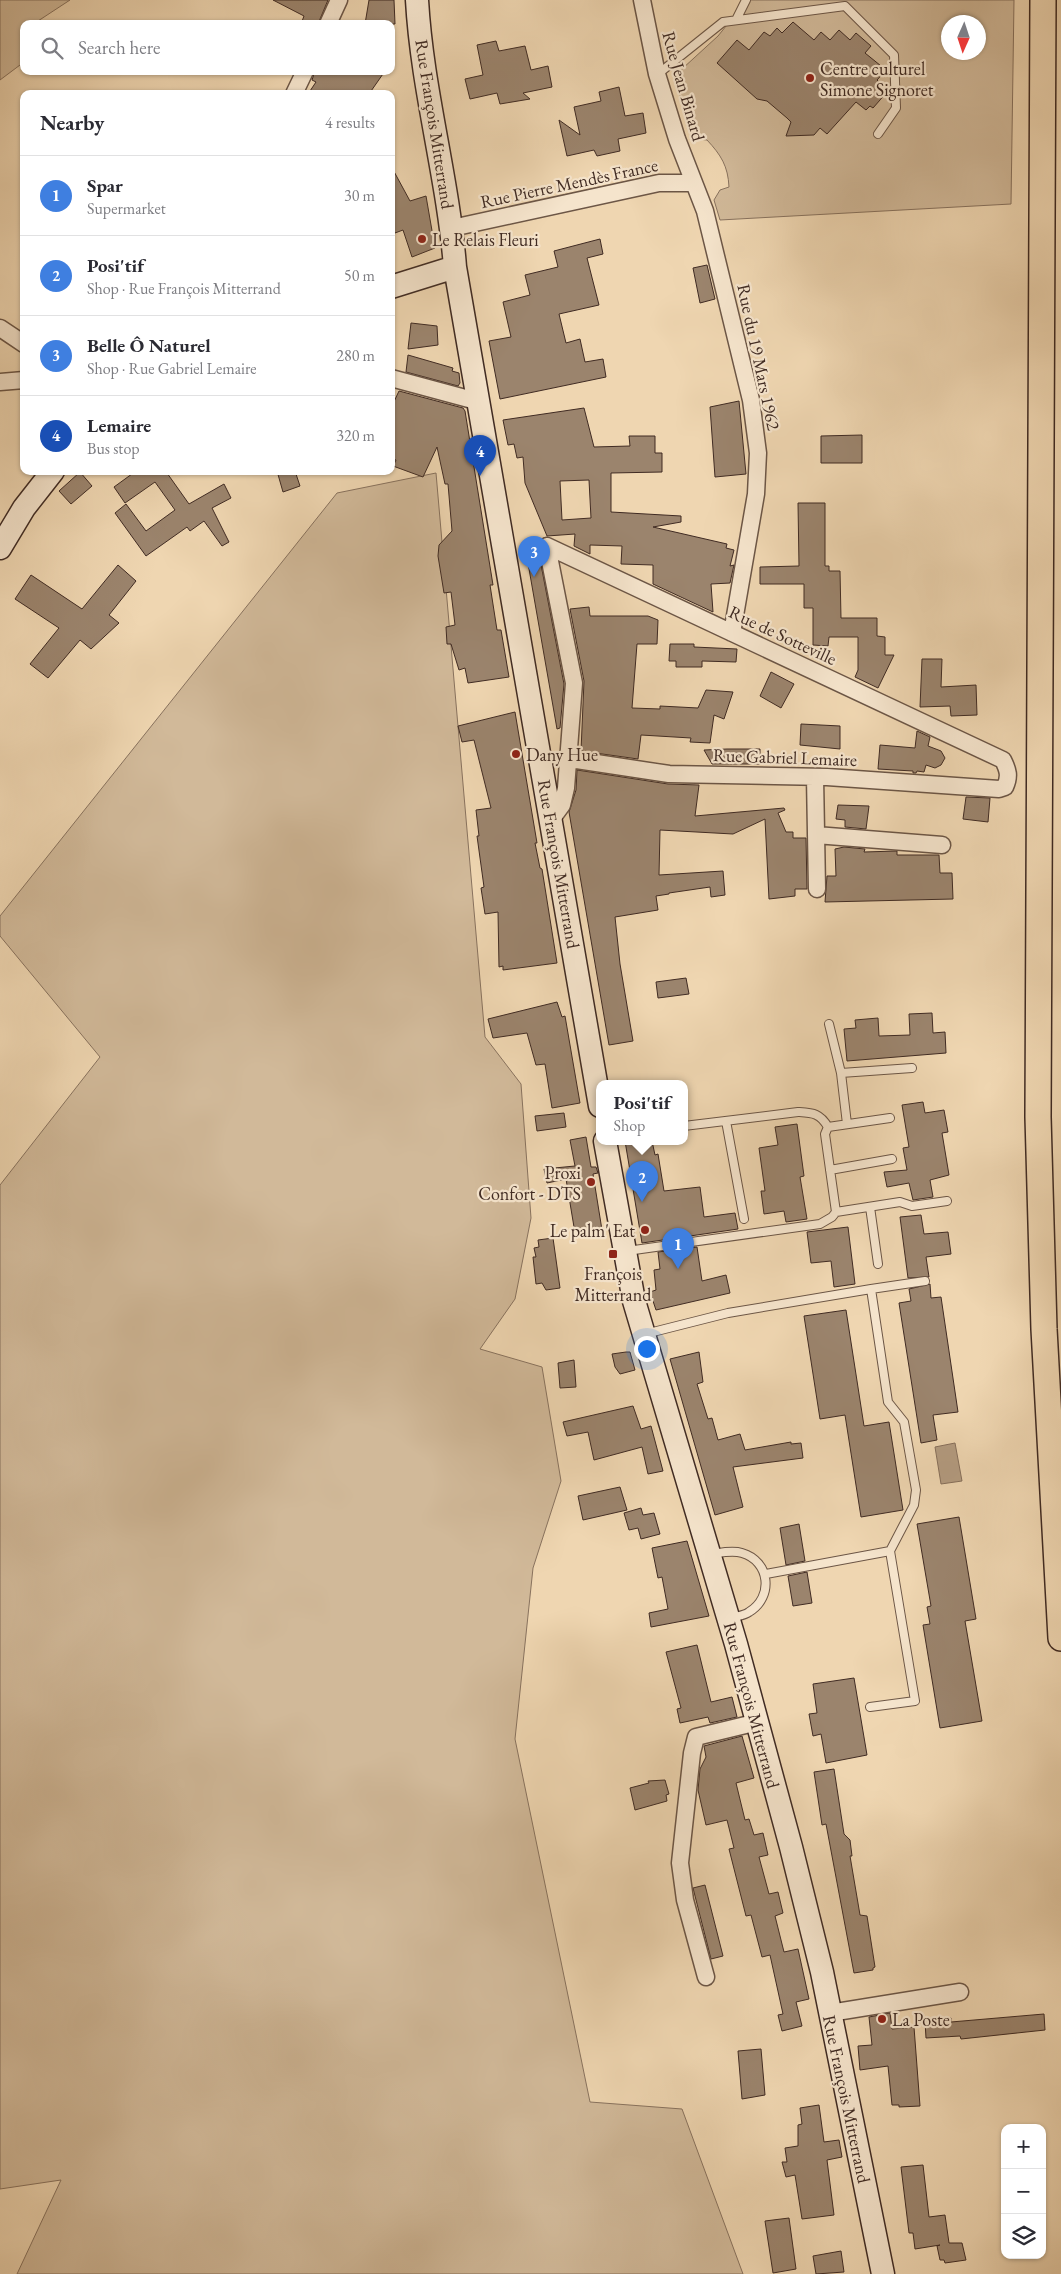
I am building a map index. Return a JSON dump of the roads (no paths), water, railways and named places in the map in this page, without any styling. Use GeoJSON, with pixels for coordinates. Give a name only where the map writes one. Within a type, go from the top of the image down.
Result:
{"type":"FeatureCollection","features":[{"type":"Feature","properties":{"kind":"main road"},"geometry":{"type":"LineString","coordinates":[[1043,0],[1038,1117],[1044,1339],[1061,1638]]}},
{"type":"Feature","properties":{"kind":"street"},"geometry":{"type":"LineString","coordinates":[[330,20],[339,0]]}},
{"type":"Feature","properties":{"kind":"street","name":"Rue François Mitterrand"},"geometry":{"type":"LineString","coordinates":[[417,0],[422,56],[452,228],[455,267],[480,402],[596,1083]]}},
{"type":"Feature","properties":{"kind":"street","name":"Rue Jean Binard"},"geometry":{"type":"LineString","coordinates":[[642,0],[657,74],[677,139],[694,182]]}},
{"type":"Feature","properties":{"kind":"street"},"geometry":{"type":"LineString","coordinates":[[296,90],[303,75]]}},
{"type":"Feature","properties":{"kind":"street","name":"Rue Pierre Mendès France"},"geometry":{"type":"LineString","coordinates":[[452,228],[659,183],[694,182]]}},
{"type":"Feature","properties":{"kind":"street","name":"Rue du 19 Mars 1962"},"geometry":{"type":"LineString","coordinates":[[694,182],[705,211],[751,400],[758,453],[756,494],[732,632]]}},
{"type":"Feature","properties":{"kind":"street"},"geometry":{"type":"LineString","coordinates":[[395,286],[455,267]]}},
{"type":"Feature","properties":{"kind":"street"},"geometry":{"type":"LineString","coordinates":[[0,328],[20,341]]}},
{"type":"Feature","properties":{"kind":"street"},"geometry":{"type":"LineString","coordinates":[[395,379],[480,402]]}},
{"type":"Feature","properties":{"kind":"street"},"geometry":{"type":"LineString","coordinates":[[0,382],[20,380]]}},
{"type":"Feature","properties":{"kind":"street"},"geometry":{"type":"LineString","coordinates":[[0,548],[24,508],[50,475]]}},
{"type":"Feature","properties":{"kind":"street","name":"Rue de Sotteville"},"geometry":{"type":"LineString","coordinates":[[570,759],[574,683],[547,546],[1003,760],[1008,770],[1008,780],[1005,787],[999,789]]}},
{"type":"Feature","properties":{"kind":"street"},"geometry":{"type":"LineString","coordinates":[[551,820],[562,805],[570,759]]}},
{"type":"Feature","properties":{"kind":"street","name":"Rue Gabriel Lemaire"},"geometry":{"type":"LineString","coordinates":[[570,759],[669,774],[815,776],[999,789]]}},
{"type":"Feature","properties":{"kind":"street"},"geometry":{"type":"LineString","coordinates":[[815,776],[818,889]]}},
{"type":"Feature","properties":{"kind":"street"},"geometry":{"type":"LineString","coordinates":[[816,835],[942,845]]}},
{"type":"Feature","properties":{"kind":"street","name":"Rue François Mitterrand"},"geometry":{"type":"LineString","coordinates":[[607,1145],[634,1301],[729,1618],[791,1847],[830,2013],[883,2274]]}},
{"type":"Feature","properties":{"kind":"street"},"geometry":{"type":"LineString","coordinates":[[706,1977],[685,1900],[680,1863],[692,1753],[696,1738],[758,1722]]}},
{"type":"Feature","properties":{"kind":"street"},"geometry":{"type":"LineString","coordinates":[[830,2013],[960,1992]]}},
{"type":"Feature","properties":{"kind":"lane"},"geometry":{"type":"LineString","coordinates":[[736,20],[746,0]]}},
{"type":"Feature","properties":{"kind":"lane"},"geometry":{"type":"LineString","coordinates":[[657,74],[723,22],[845,3],[894,55],[896,108],[878,134]]}},
{"type":"Feature","properties":{"kind":"lane"},"geometry":{"type":"LineString","coordinates":[[829,1024],[840,1073],[847,1124]]}},
{"type":"Feature","properties":{"kind":"lane"},"geometry":{"type":"LineString","coordinates":[[840,1073],[912,1068]]}},
{"type":"Feature","properties":{"kind":"lane"},"geometry":{"type":"LineString","coordinates":[[688,1126],[813,1113],[822,1117],[828,1127]]}},
{"type":"Feature","properties":{"kind":"lane"},"geometry":{"type":"LineString","coordinates":[[828,1127],[890,1118]]}},
{"type":"Feature","properties":{"kind":"lane"},"geometry":{"type":"LineString","coordinates":[[726,1121],[744,1219]]}},
{"type":"Feature","properties":{"kind":"lane"},"geometry":{"type":"LineString","coordinates":[[828,1127],[825,1134],[836,1212]]}},
{"type":"Feature","properties":{"kind":"lane"},"geometry":{"type":"LineString","coordinates":[[830,1170],[892,1160]]}},
{"type":"Feature","properties":{"kind":"lane"},"geometry":{"type":"LineString","coordinates":[[625,1252],[820,1224],[832,1217],[836,1212],[900,1202],[912,1206],[947,1201]]}},
{"type":"Feature","properties":{"kind":"lane"},"geometry":{"type":"LineString","coordinates":[[870,1207],[878,1264]]}},
{"type":"Feature","properties":{"kind":"lane"},"geometry":{"type":"LineString","coordinates":[[643,1335],[728,1312],[925,1281]]}},
{"type":"Feature","properties":{"kind":"lane"},"geometry":{"type":"LineString","coordinates":[[870,1707],[915,1701],[890,1552],[914,1505],[916,1490],[904,1422],[888,1402],[871,1289]]}},
{"type":"Feature","properties":{"kind":"lane"},"geometry":{"type":"LineString","coordinates":[[709,1554],[739,1552],[750,1555],[759,1563],[766,1574],[765,1589],[760,1602],[748,1613],[729,1618]]}},
{"type":"Feature","properties":{"kind":"lane"},"geometry":{"type":"LineString","coordinates":[[766,1574],[890,1552]]}},
{"type":"Feature","properties":{"kind":"place","name":"Centre culturel Simone Signoret"},"geometry":{"type":"Point","coordinates":[810,78]}},
{"type":"Feature","properties":{"kind":"place","name":"Le Relais Fleuri"},"geometry":{"type":"Point","coordinates":[422,239]}},
{"type":"Feature","properties":{"kind":"place","name":"Lemaire"},"geometry":{"type":"Point","coordinates":[480,476]}},
{"type":"Feature","properties":{"kind":"place","name":"Belle Ô Naturel"},"geometry":{"type":"Point","coordinates":[534,577]}},
{"type":"Feature","properties":{"kind":"place","name":"Dany Hue"},"geometry":{"type":"Point","coordinates":[516,754]}},
{"type":"Feature","properties":{"kind":"place","name":"Proxi Confort - DTS"},"geometry":{"type":"Point","coordinates":[591,1182]}},
{"type":"Feature","properties":{"kind":"place","name":"Posi'tif"},"geometry":{"type":"Point","coordinates":[642,1202]}},
{"type":"Feature","properties":{"kind":"place","name":"Le palm' Eat"},"geometry":{"type":"Point","coordinates":[645,1230]}},
{"type":"Feature","properties":{"kind":"place","name":"François Mitterrand"},"geometry":{"type":"Point","coordinates":[613,1254]}},
{"type":"Feature","properties":{"kind":"place","name":"Spar"},"geometry":{"type":"Point","coordinates":[678,1269]}},
{"type":"Feature","properties":{"kind":"place","name":"La Poste"},"geometry":{"type":"Point","coordinates":[882,2019]}}]}
